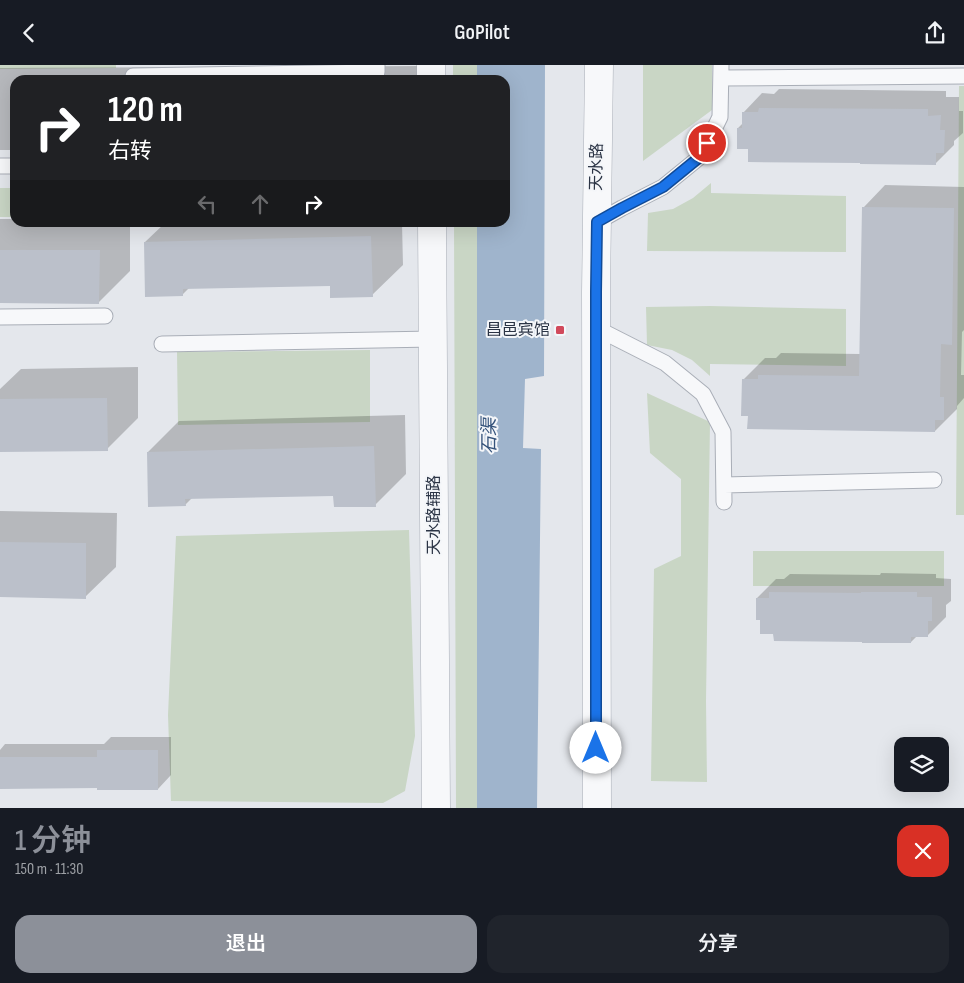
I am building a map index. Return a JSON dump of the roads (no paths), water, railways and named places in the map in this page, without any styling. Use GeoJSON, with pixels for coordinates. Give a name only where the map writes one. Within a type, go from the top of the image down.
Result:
{"type":"FeatureCollection","features":[{"type":"Feature","properties":{"kind":"street","name":"天水路"},"geometry":{"type":"LineString","coordinates":[[596,808],[596,328],[599,65]]}},
{"type":"Feature","properties":{"kind":"street","name":"天水路辅路"},"geometry":{"type":"LineString","coordinates":[[432,227],[436,808]]}},
{"type":"Feature","properties":{"kind":"lane"},"geometry":{"type":"LineString","coordinates":[[194,75],[377,72],[377,65]]}},
{"type":"Feature","properties":{"kind":"lane"},"geometry":{"type":"LineString","coordinates":[[597,222],[663,187],[701,156],[720,117],[721,71],[964,76]]}},
{"type":"Feature","properties":{"kind":"lane"},"geometry":{"type":"LineString","coordinates":[[0,317],[105,316]]}},
{"type":"Feature","properties":{"kind":"lane"},"geometry":{"type":"LineString","coordinates":[[596,328],[665,363],[703,394],[723,432],[724,502]]}},
{"type":"Feature","properties":{"kind":"lane"},"geometry":{"type":"LineString","coordinates":[[162,345],[433,339]]}},
{"type":"Feature","properties":{"kind":"lane"},"geometry":{"type":"LineString","coordinates":[[724,485],[934,480]]}},
{"type":"Feature","properties":{"kind":"water","name":"石渠"},"geometry":{"type":"Polygon","coordinates":[[[477,65],[545,65],[544,376],[525,379],[523,448],[541,449],[537,808],[477,808],[477,227],[510,227],[510,75],[477,75],[477,65]]]}},
{"type":"Feature","properties":{"kind":"place","name":"昌邑宾馆"},"geometry":{"type":"Point","coordinates":[560,330]}}]}
